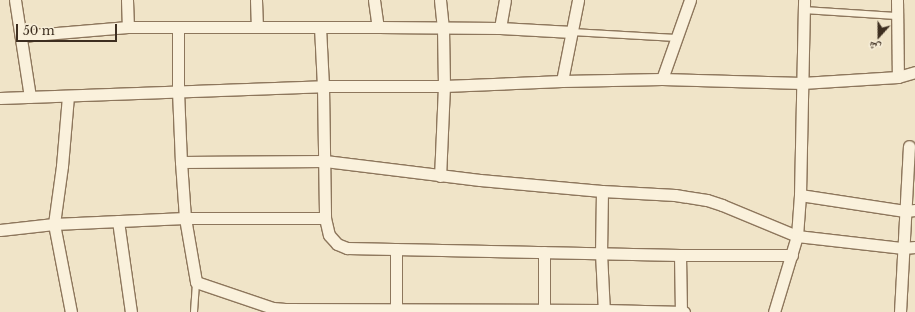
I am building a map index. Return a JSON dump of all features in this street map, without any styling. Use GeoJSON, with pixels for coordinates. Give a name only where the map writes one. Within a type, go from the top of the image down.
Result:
{"type":"FeatureCollection","features":[{"type":"Feature","properties":{"kind":"street"},"geometry":{"type":"LineString","coordinates":[[15,0],[22,36],[30,97]]}},
{"type":"Feature","properties":{"kind":"street"},"geometry":{"type":"LineString","coordinates":[[127,0],[128,27]]}},
{"type":"Feature","properties":{"kind":"street"},"geometry":{"type":"LineString","coordinates":[[256,0],[257,27]]}},
{"type":"Feature","properties":{"kind":"street"},"geometry":{"type":"LineString","coordinates":[[374,0],[378,27]]}},
{"type":"Feature","properties":{"kind":"street"},"geometry":{"type":"LineString","coordinates":[[440,0],[443,28],[444,86],[440,176]]}},
{"type":"Feature","properties":{"kind":"street"},"geometry":{"type":"LineString","coordinates":[[500,28],[505,0]]}},
{"type":"Feature","properties":{"kind":"street"},"geometry":{"type":"LineString","coordinates":[[562,81],[578,0]]}},
{"type":"Feature","properties":{"kind":"street"},"geometry":{"type":"LineString","coordinates":[[662,79],[690,0]]}},
{"type":"Feature","properties":{"kind":"street"},"geometry":{"type":"LineString","coordinates":[[897,0],[896,16],[898,77]]}},
{"type":"Feature","properties":{"kind":"street"},"geometry":{"type":"LineString","coordinates":[[774,312],[797,236],[800,196],[804,5]]}},
{"type":"Feature","properties":{"kind":"street"},"geometry":{"type":"LineString","coordinates":[[22,36],[128,27],[500,28],[572,32]]}},
{"type":"Feature","properties":{"kind":"street"},"geometry":{"type":"LineString","coordinates":[[178,27],[178,92],[181,162],[185,218],[196,282],[252,307],[285,309],[682,312],[680,255]]}},
{"type":"Feature","properties":{"kind":"street"},"geometry":{"type":"LineString","coordinates":[[320,27],[325,160],[324,218],[329,235],[338,244],[348,248],[680,255],[792,255]]}},
{"type":"Feature","properties":{"kind":"street"},"geometry":{"type":"LineString","coordinates":[[0,98],[323,86],[444,86],[562,81],[662,79],[802,83],[898,77],[915,72]]}},
{"type":"Feature","properties":{"kind":"street"},"geometry":{"type":"LineString","coordinates":[[68,96],[62,166],[54,224],[71,312]]}},
{"type":"Feature","properties":{"kind":"street"},"geometry":{"type":"LineString","coordinates":[[900,312],[903,248],[910,210],[909,146]]}},
{"type":"Feature","properties":{"kind":"street"},"geometry":{"type":"LineString","coordinates":[[181,162],[325,160],[440,176],[602,191],[675,195],[707,200],[797,236],[903,248],[915,247]]}},
{"type":"Feature","properties":{"kind":"street"},"geometry":{"type":"LineString","coordinates":[[602,191],[601,253],[604,311]]}},
{"type":"Feature","properties":{"kind":"street"},"geometry":{"type":"LineString","coordinates":[[800,196],[910,210]]}},
{"type":"Feature","properties":{"kind":"street"},"geometry":{"type":"LineString","coordinates":[[0,230],[54,224],[185,218],[324,218]]}},
{"type":"Feature","properties":{"kind":"street"},"geometry":{"type":"LineString","coordinates":[[118,221],[131,312]]}},
{"type":"Feature","properties":{"kind":"street"},"geometry":{"type":"LineString","coordinates":[[396,249],[396,310]]}},
{"type":"Feature","properties":{"kind":"street"},"geometry":{"type":"LineString","coordinates":[[544,252],[544,312]]}},
{"type":"Feature","properties":{"kind":"lane"},"geometry":{"type":"LineString","coordinates":[[804,5],[896,16]]}},
{"type":"Feature","properties":{"kind":"lane"},"geometry":{"type":"LineString","coordinates":[[572,32],[676,38]]}},
{"type":"Feature","properties":{"kind":"lane"},"geometry":{"type":"LineString","coordinates":[[194,312],[196,282]]}}]}
